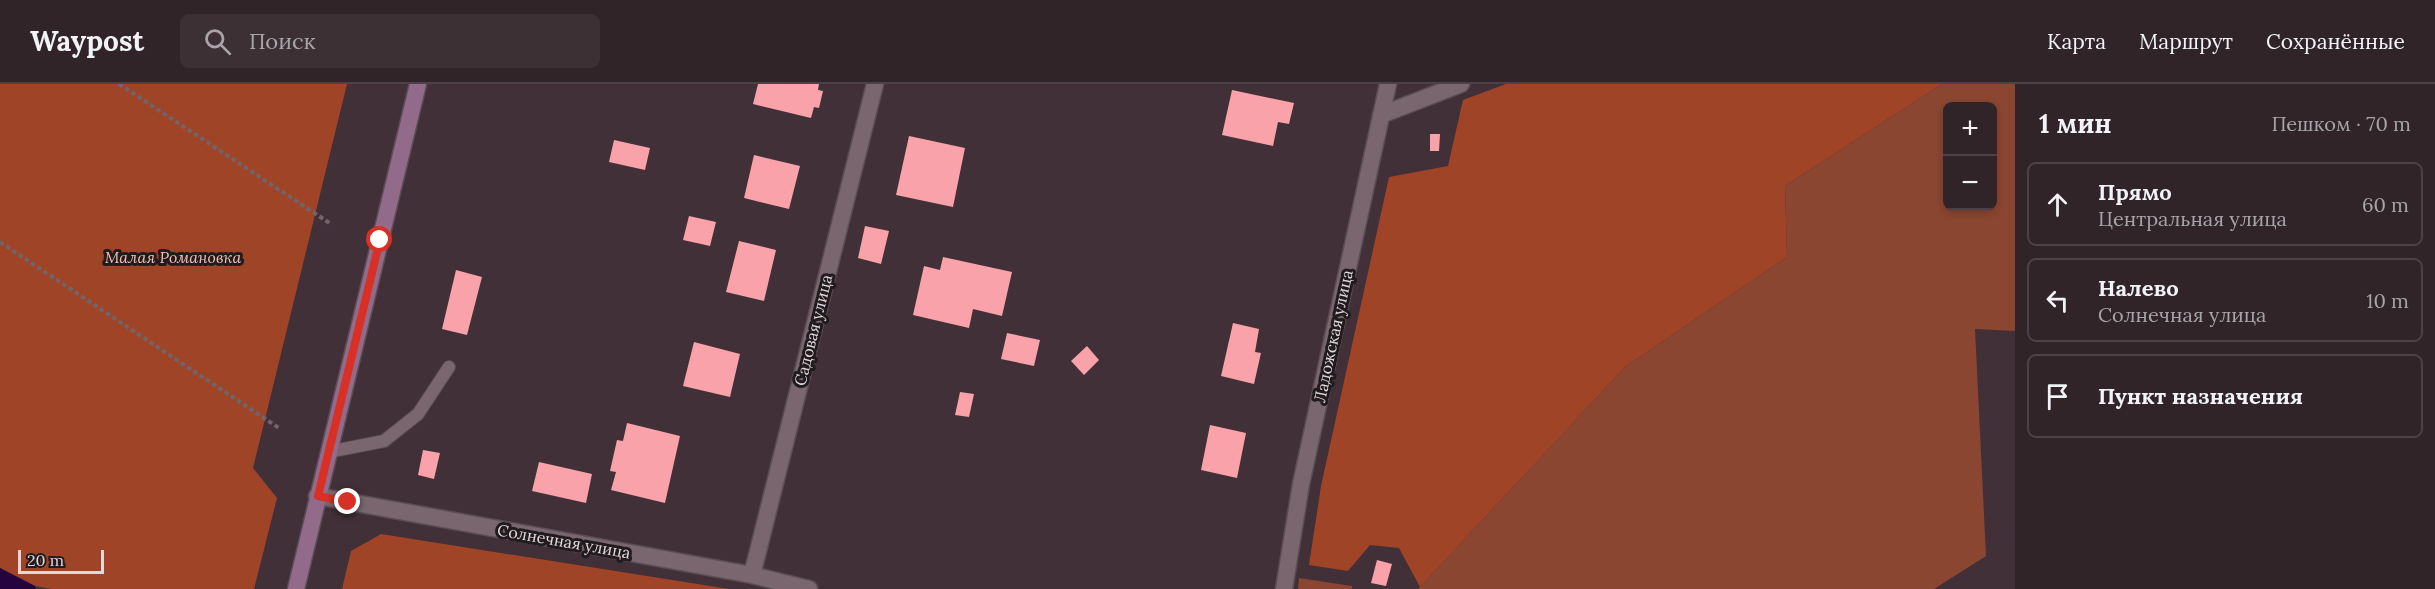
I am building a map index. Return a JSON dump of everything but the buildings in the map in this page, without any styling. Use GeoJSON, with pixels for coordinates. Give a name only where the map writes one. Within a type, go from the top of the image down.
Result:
{"type":"FeatureCollection","features":[{"type":"Feature","properties":{"kind":"main road"},"geometry":{"type":"LineString","coordinates":[[296,589],[418,84]]}},
{"type":"Feature","properties":{"kind":"street","name":"Садовая улица"},"geometry":{"type":"LineString","coordinates":[[752,575],[875,84]]}},
{"type":"Feature","properties":{"kind":"street","name":"Ладожская улица"},"geometry":{"type":"LineString","coordinates":[[1284,589],[1301,484],[1388,84]]}},
{"type":"Feature","properties":{"kind":"street"},"geometry":{"type":"LineString","coordinates":[[1381,115],[1461,84]]}},
{"type":"Feature","properties":{"kind":"street","name":"Солнечная улица"},"geometry":{"type":"LineString","coordinates":[[318,496],[752,575],[809,589]]}},
{"type":"Feature","properties":{"kind":"lane"},"geometry":{"type":"LineString","coordinates":[[328,452],[384,441],[418,414],[449,367]]}},
{"type":"Feature","properties":{"kind":"path"},"geometry":{"type":"LineString","coordinates":[[119,84],[331,224]]}},
{"type":"Feature","properties":{"kind":"path"},"geometry":{"type":"LineString","coordinates":[[0,242],[279,428]]}},
{"type":"Feature","properties":{"kind":"shaded area"},"geometry":{"type":"Polygon","coordinates":[[[1942,84],[2015,84],[2015,331],[1975,329],[1986,556],[1934,589],[1418,589],[1625,367],[1787,257],[1785,186],[1942,84]]]}},
{"type":"Feature","properties":{"kind":"shaded area"},"geometry":{"type":"Polygon","coordinates":[[[0,568],[35,586],[36,589],[0,589],[0,568]]]}},
{"type":"Feature","properties":{"kind":"shaded area"},"geometry":{"type":"Polygon","coordinates":[[[1299,578],[1352,586],[1352,589],[1298,589],[1299,578]]]}},
{"type":"Feature","properties":{"kind":"green space","name":"Малая Романовка"},"geometry":{"type":"Polygon","coordinates":[[[0,84],[347,84],[253,468],[277,498],[254,589],[52,589],[35,586],[0,568],[0,84]]]}},
{"type":"Feature","properties":{"kind":"green space"},"geometry":{"type":"Polygon","coordinates":[[[1506,84],[1942,84],[1785,186],[1787,257],[1625,367],[1420,587],[1399,548],[1370,545],[1348,571],[1309,565],[1321,486],[1389,177],[1448,166],[1463,100],[1506,84]]]}},
{"type":"Feature","properties":{"kind":"green space"},"geometry":{"type":"Polygon","coordinates":[[[381,534],[729,589],[342,589],[351,551],[381,534]]]}},
{"type":"Feature","properties":{"kind":"route"},"geometry":{"type":"LineString","coordinates":[[348,502],[318,496],[380,240]]}}]}
